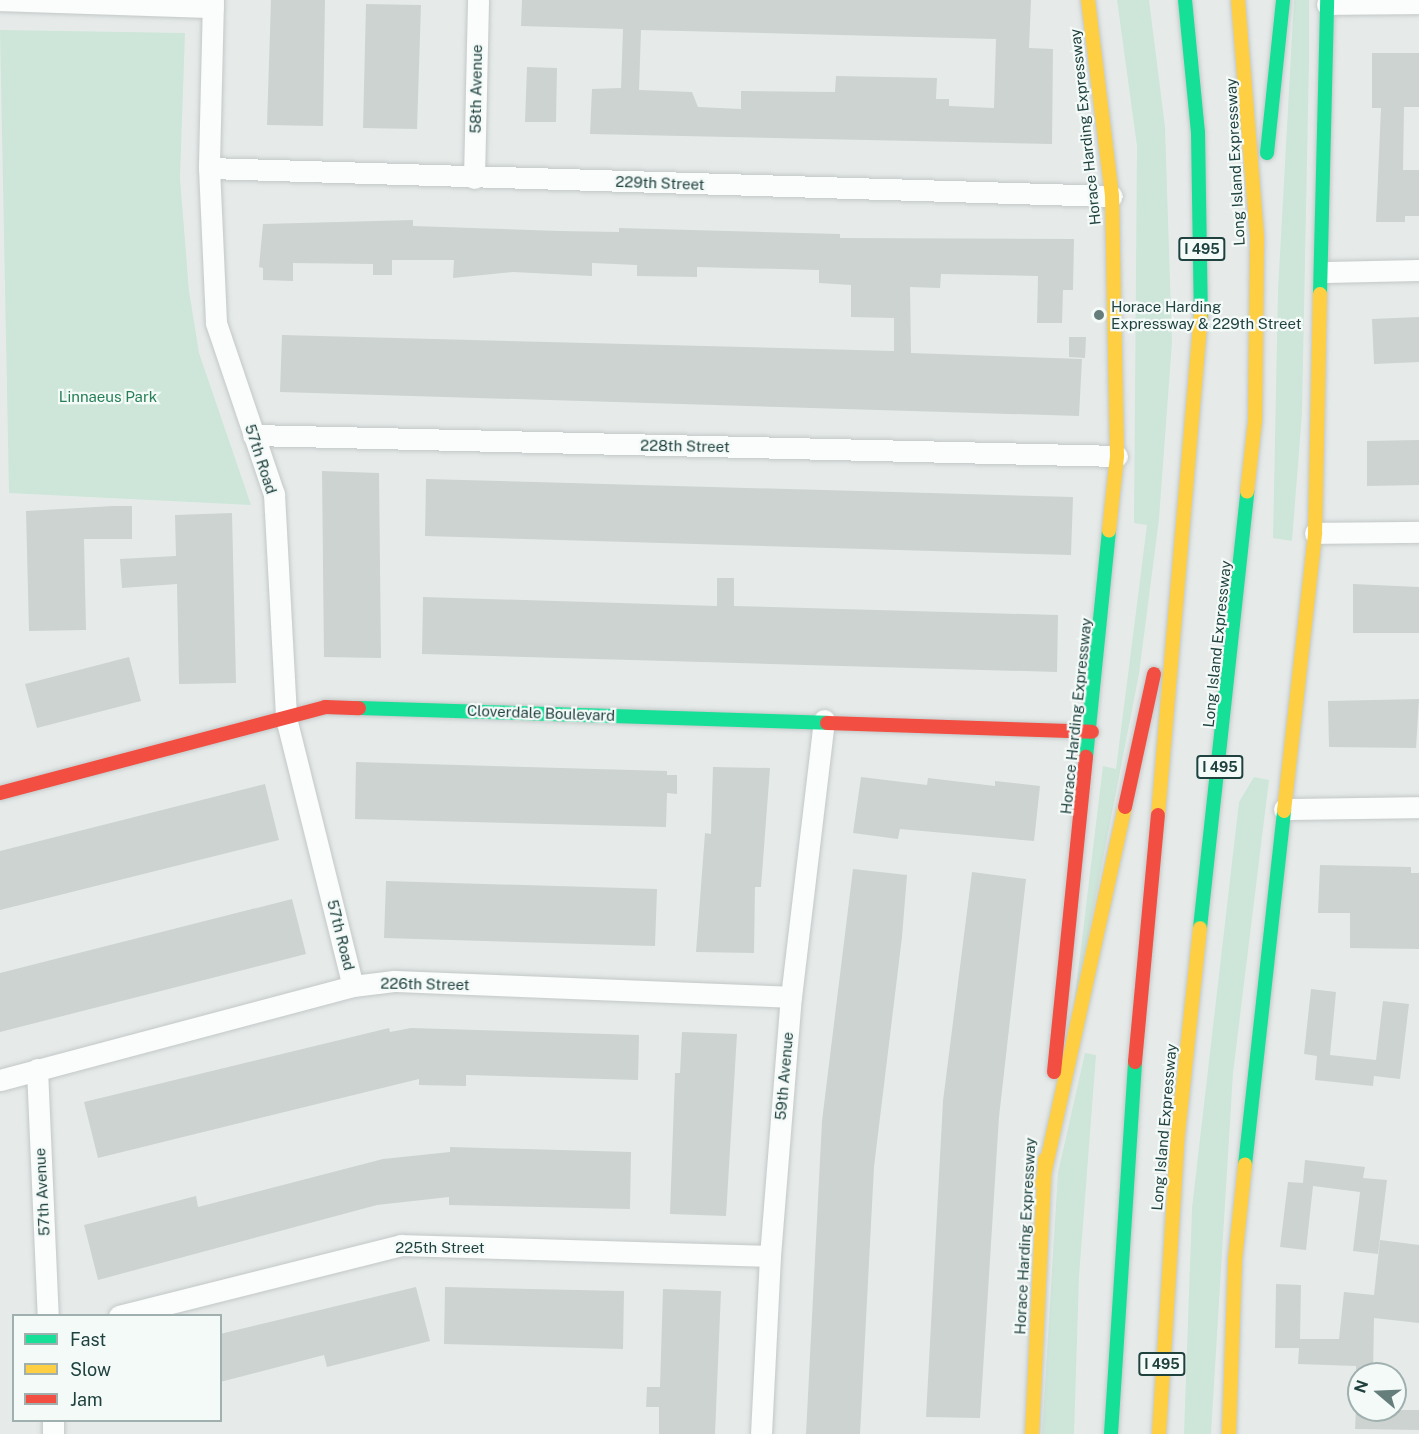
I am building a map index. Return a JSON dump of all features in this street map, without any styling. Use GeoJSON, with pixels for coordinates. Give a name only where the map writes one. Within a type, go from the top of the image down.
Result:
{"type":"FeatureCollection","features":[{"type":"Feature","properties":{"kind":"main road","name":"Horace Harding Expressway"},"geometry":{"type":"LineString","coordinates":[[1032,1434],[1042,1184],[1092,732],[1117,456],[1112,196],[1088,0]]}},
{"type":"Feature","properties":{"kind":"main road","name":"I 495"},"geometry":{"type":"LineString","coordinates":[[1111,1434],[1129,1127],[1190,499],[1202,248],[1198,132],[1185,0]]}},
{"type":"Feature","properties":{"kind":"main road","name":"Long Island Expressway"},"geometry":{"type":"LineString","coordinates":[[1159,1434],[1166,1294],[1178,1134],[1254,433],[1257,238],[1238,0]]}},
{"type":"Feature","properties":{"kind":"main road"},"geometry":{"type":"LineString","coordinates":[[1257,238],[1283,0]]}},
{"type":"Feature","properties":{"kind":"main road"},"geometry":{"type":"LineString","coordinates":[[1229,1434],[1235,1260],[1315,533],[1325,272],[1327,2]]}},
{"type":"Feature","properties":{"kind":"main road"},"geometry":{"type":"LineString","coordinates":[[1042,1184],[1125,818],[1190,499]]}},
{"type":"Feature","properties":{"kind":"main road","name":"Cloverdale Boulevard"},"geometry":{"type":"LineString","coordinates":[[0,793],[325,707],[824,720],[1092,732]]}},
{"type":"Feature","properties":{"kind":"main road"},"geometry":{"type":"LineString","coordinates":[[1166,1294],[1173,1434]]}},
{"type":"Feature","properties":{"kind":"street"},"geometry":{"type":"LineString","coordinates":[[0,0],[213,4]]}},
{"type":"Feature","properties":{"kind":"street","name":"58th Avenue"},"geometry":{"type":"LineString","coordinates":[[474,178],[478,0]]}},
{"type":"Feature","properties":{"kind":"street"},"geometry":{"type":"LineString","coordinates":[[1327,2],[1419,3]]}},
{"type":"Feature","properties":{"kind":"street","name":"57th Road"},"geometry":{"type":"LineString","coordinates":[[213,4],[209,168],[216,322],[274,494],[286,718],[353,986]]}},
{"type":"Feature","properties":{"kind":"street","name":"229th Street"},"geometry":{"type":"LineString","coordinates":[[209,168],[1112,196]]}},
{"type":"Feature","properties":{"kind":"street"},"geometry":{"type":"LineString","coordinates":[[1325,272],[1419,270]]}},
{"type":"Feature","properties":{"kind":"street","name":"228th Street"},"geometry":{"type":"LineString","coordinates":[[253,435],[1117,456]]}},
{"type":"Feature","properties":{"kind":"street"},"geometry":{"type":"LineString","coordinates":[[1315,533],[1419,532]]}},
{"type":"Feature","properties":{"kind":"street","name":"59th Avenue"},"geometry":{"type":"LineString","coordinates":[[761,1434],[770,1256],[791,997],[824,720]]}},
{"type":"Feature","properties":{"kind":"street"},"geometry":{"type":"LineString","coordinates":[[1284,808],[1419,807]]}},
{"type":"Feature","properties":{"kind":"street","name":"226th Street"},"geometry":{"type":"LineString","coordinates":[[0,1080],[353,986],[394,981],[791,997]]}},
{"type":"Feature","properties":{"kind":"street","name":"57th Avenue"},"geometry":{"type":"LineString","coordinates":[[37,1069],[48,1314]]}},
{"type":"Feature","properties":{"kind":"street","name":"225th Street"},"geometry":{"type":"LineString","coordinates":[[127,1314],[401,1245],[770,1256]]}},
{"type":"Feature","properties":{"kind":"green space"},"geometry":{"type":"Polygon","coordinates":[[[1117,0],[1149,0],[1165,127],[1172,342],[1159,519],[1139,674],[1073,1013],[1103,766],[1116,769],[1147,525],[1134,523],[1137,146],[1117,0]]]}},
{"type":"Feature","properties":{"kind":"green space"},"geometry":{"type":"Polygon","coordinates":[[[1294,0],[1309,0],[1309,61],[1302,413],[1292,541],[1273,538],[1278,290],[1294,0]]]}},
{"type":"Feature","properties":{"kind":"green space","name":"Linnaeus Park"},"geometry":{"type":"Polygon","coordinates":[[[0,30],[185,33],[180,178],[189,291],[199,353],[251,505],[9,493],[0,30]]]}},
{"type":"Feature","properties":{"kind":"green space"},"geometry":{"type":"Polygon","coordinates":[[[1254,777],[1269,780],[1233,1073],[1211,1434],[1184,1434],[1192,1208],[1239,802],[1254,777]]]}},
{"type":"Feature","properties":{"kind":"green space"},"geometry":{"type":"Polygon","coordinates":[[[1085,1053],[1096,1055],[1079,1277],[1074,1434],[1042,1434],[1058,1173],[1085,1053]]]}},
{"type":"Feature","properties":{"kind":"building"},"geometry":{"type":"Polygon","coordinates":[[[271,0],[325,0],[323,126],[267,125],[271,0]]]}},
{"type":"Feature","properties":{"kind":"building"},"geometry":{"type":"Polygon","coordinates":[[[522,0],[1031,0],[1029,48],[1053,49],[1052,144],[590,134],[592,89],[621,88],[623,29],[521,26],[522,0]],[[641,30],[639,90],[692,92],[698,107],[741,109],[741,91],[835,92],[836,76],[937,78],[936,99],[949,99],[949,106],[994,108],[996,39],[641,30]]]}},
{"type":"Feature","properties":{"kind":"building"},"geometry":{"type":"Polygon","coordinates":[[[366,4],[421,5],[417,129],[363,128],[366,4]]]}},
{"type":"Feature","properties":{"kind":"building"},"geometry":{"type":"Polygon","coordinates":[[[1372,53],[1419,53],[1419,107],[1404,107],[1403,170],[1419,170],[1419,216],[1405,216],[1405,222],[1376,222],[1381,108],[1372,108],[1372,53]]]}},
{"type":"Feature","properties":{"kind":"building"},"geometry":{"type":"Polygon","coordinates":[[[527,67],[557,68],[556,122],[525,122],[527,67]]]}},
{"type":"Feature","properties":{"kind":"building"},"geometry":{"type":"Polygon","coordinates":[[[413,220],[413,226],[560,231],[619,232],[619,228],[840,234],[840,238],[1074,239],[1073,290],[1063,290],[1062,323],[1037,323],[1038,276],[941,274],[940,288],[910,287],[911,353],[1082,359],[1079,416],[280,392],[282,335],[894,351],[894,318],[851,317],[851,285],[819,283],[819,270],[697,267],[697,277],[637,276],[637,265],[592,263],[592,276],[513,272],[453,278],[454,260],[392,260],[392,275],[373,275],[373,264],[293,263],[293,281],[263,280],[263,268],[259,267],[263,224],[413,220]]]}},
{"type":"Feature","properties":{"kind":"building"},"geometry":{"type":"Polygon","coordinates":[[[1419,317],[1419,362],[1374,364],[1372,319],[1419,317]]]}},
{"type":"Feature","properties":{"kind":"building"},"geometry":{"type":"Polygon","coordinates":[[[1069,337],[1086,337],[1085,358],[1069,357],[1069,337]]]}},
{"type":"Feature","properties":{"kind":"building"},"geometry":{"type":"Polygon","coordinates":[[[1419,440],[1419,485],[1367,486],[1367,441],[1419,440]]]}},
{"type":"Feature","properties":{"kind":"building"},"geometry":{"type":"Polygon","coordinates":[[[322,471],[379,473],[381,658],[324,657],[322,471]]]}},
{"type":"Feature","properties":{"kind":"building"},"geometry":{"type":"Polygon","coordinates":[[[426,479],[1073,497],[1071,555],[425,536],[426,479]]]}},
{"type":"Feature","properties":{"kind":"building"},"geometry":{"type":"Polygon","coordinates":[[[132,506],[132,539],[84,539],[86,630],[29,631],[26,511],[132,506]]]}},
{"type":"Feature","properties":{"kind":"building"},"geometry":{"type":"Polygon","coordinates":[[[232,513],[236,683],[179,684],[177,584],[122,588],[120,559],[176,556],[175,515],[232,513]]]}},
{"type":"Feature","properties":{"kind":"building"},"geometry":{"type":"Polygon","coordinates":[[[717,578],[734,578],[734,606],[1058,615],[1057,672],[422,654],[423,597],[717,606],[717,578]]]}},
{"type":"Feature","properties":{"kind":"building"},"geometry":{"type":"Polygon","coordinates":[[[1353,584],[1419,587],[1419,633],[1353,633],[1353,584]]]}},
{"type":"Feature","properties":{"kind":"building"},"geometry":{"type":"Polygon","coordinates":[[[129,657],[141,701],[37,728],[25,684],[129,657]]]}},
{"type":"Feature","properties":{"kind":"building"},"geometry":{"type":"Polygon","coordinates":[[[1419,699],[1416,748],[1329,747],[1328,701],[1419,699]]]}},
{"type":"Feature","properties":{"kind":"building"},"geometry":{"type":"Polygon","coordinates":[[[356,762],[667,771],[667,775],[677,775],[677,794],[667,793],[666,827],[355,819],[356,762]]]}},
{"type":"Feature","properties":{"kind":"building"},"geometry":{"type":"Polygon","coordinates":[[[713,767],[770,768],[761,887],[755,887],[754,953],[696,952],[705,833],[711,834],[713,767]]]}},
{"type":"Feature","properties":{"kind":"building"},"geometry":{"type":"Polygon","coordinates":[[[861,777],[927,785],[928,778],[995,786],[995,781],[1040,786],[1034,841],[900,829],[898,839],[853,833],[861,777]]]}},
{"type":"Feature","properties":{"kind":"building"},"geometry":{"type":"Polygon","coordinates":[[[265,784],[279,840],[0,910],[0,851],[265,784]]]}},
{"type":"Feature","properties":{"kind":"building"},"geometry":{"type":"Polygon","coordinates":[[[1320,865],[1411,867],[1411,873],[1419,873],[1419,949],[1350,948],[1350,913],[1318,913],[1320,865]]]}},
{"type":"Feature","properties":{"kind":"building"},"geometry":{"type":"Polygon","coordinates":[[[853,869],[907,875],[902,937],[874,1167],[860,1434],[806,1434],[822,1121],[853,869]]]}},
{"type":"Feature","properties":{"kind":"building"},"geometry":{"type":"Polygon","coordinates":[[[972,872],[1026,879],[999,1117],[980,1418],[926,1417],[943,1101],[972,872]]]}},
{"type":"Feature","properties":{"kind":"building"},"geometry":{"type":"Polygon","coordinates":[[[386,881],[657,889],[655,946],[384,938],[386,881]]]}},
{"type":"Feature","properties":{"kind":"building"},"geometry":{"type":"Polygon","coordinates":[[[292,899],[306,954],[0,1032],[0,973],[292,899]]]}},
{"type":"Feature","properties":{"kind":"building"},"geometry":{"type":"Polygon","coordinates":[[[1311,989],[1336,992],[1330,1055],[1376,1060],[1383,1001],[1409,1004],[1400,1079],[1374,1076],[1373,1086],[1315,1080],[1317,1056],[1304,1054],[1311,989]]]}},
{"type":"Feature","properties":{"kind":"building"},"geometry":{"type":"Polygon","coordinates":[[[389,1028],[390,1032],[411,1028],[639,1035],[638,1080],[466,1075],[466,1086],[419,1085],[419,1079],[98,1158],[84,1102],[389,1028]]]}},
{"type":"Feature","properties":{"kind":"building"},"geometry":{"type":"Polygon","coordinates":[[[682,1032],[737,1034],[726,1216],[670,1214],[675,1073],[680,1073],[682,1032]]]}},
{"type":"Feature","properties":{"kind":"building"},"geometry":{"type":"Polygon","coordinates":[[[450,1147],[631,1152],[630,1209],[449,1205],[449,1197],[377,1205],[98,1280],[84,1225],[196,1196],[198,1207],[383,1159],[450,1152],[450,1147]]]}},
{"type":"Feature","properties":{"kind":"building"},"geometry":{"type":"Polygon","coordinates":[[[1305,1160],[1365,1167],[1363,1178],[1387,1180],[1378,1254],[1353,1251],[1360,1192],[1313,1186],[1306,1250],[1280,1247],[1288,1182],[1303,1183],[1305,1160]]]}},
{"type":"Feature","properties":{"kind":"building"},"geometry":{"type":"Polygon","coordinates":[[[1380,1240],[1419,1245],[1419,1323],[1374,1318],[1373,1362],[1347,1362],[1347,1366],[1298,1364],[1299,1348],[1275,1348],[1276,1284],[1301,1285],[1300,1339],[1339,1339],[1344,1292],[1374,1295],[1380,1240]]]}},
{"type":"Feature","properties":{"kind":"building"},"geometry":{"type":"Polygon","coordinates":[[[416,1287],[430,1341],[327,1367],[324,1355],[222,1381],[222,1334],[416,1287]]]}},
{"type":"Feature","properties":{"kind":"building"},"geometry":{"type":"Polygon","coordinates":[[[445,1287],[624,1291],[623,1349],[444,1344],[445,1287]]]}},
{"type":"Feature","properties":{"kind":"building"},"geometry":{"type":"Polygon","coordinates":[[[663,1289],[721,1291],[715,1434],[659,1434],[659,1407],[646,1407],[647,1387],[660,1387],[663,1289]]]}},
{"type":"Feature","properties":{"kind":"building"},"geometry":{"type":"Polygon","coordinates":[[[1407,1410],[1419,1410],[1419,1430],[1355,1429],[1355,1422],[1407,1422],[1407,1410]]]}},
{"type":"Feature","properties":{"kind":"traffic: fast"},"geometry":{"type":"LineString","coordinates":[[1185,0],[1198,132],[1201,317]]}},
{"type":"Feature","properties":{"kind":"traffic: fast"},"geometry":{"type":"LineString","coordinates":[[1267,153],[1283,0]]}},
{"type":"Feature","properties":{"kind":"traffic: fast"},"geometry":{"type":"LineString","coordinates":[[1320,294],[1327,0]]}},
{"type":"Feature","properties":{"kind":"traffic: fast"},"geometry":{"type":"LineString","coordinates":[[1200,928],[1247,492]]}},
{"type":"Feature","properties":{"kind":"traffic: fast"},"geometry":{"type":"LineString","coordinates":[[1086,757],[1109,531]]}},
{"type":"Feature","properties":{"kind":"traffic: fast"},"geometry":{"type":"LineString","coordinates":[[359,708],[827,723]]}},
{"type":"Feature","properties":{"kind":"traffic: fast"},"geometry":{"type":"LineString","coordinates":[[1245,1165],[1284,811]]}},
{"type":"Feature","properties":{"kind":"traffic: fast"},"geometry":{"type":"LineString","coordinates":[[1111,1434],[1135,1062]]}},
{"type":"Feature","properties":{"kind":"traffic: slow"},"geometry":{"type":"LineString","coordinates":[[1088,0],[1112,196],[1117,456],[1109,531]]}},
{"type":"Feature","properties":{"kind":"traffic: slow"},"geometry":{"type":"LineString","coordinates":[[1238,0],[1257,238],[1255,421],[1247,492]]}},
{"type":"Feature","properties":{"kind":"traffic: slow"},"geometry":{"type":"LineString","coordinates":[[1284,811],[1315,533],[1320,294]]}},
{"type":"Feature","properties":{"kind":"traffic: slow"},"geometry":{"type":"LineString","coordinates":[[1158,815],[1201,317]]}},
{"type":"Feature","properties":{"kind":"traffic: slow"},"geometry":{"type":"LineString","coordinates":[[1042,1184],[1125,807]]}},
{"type":"Feature","properties":{"kind":"traffic: slow"},"geometry":{"type":"LineString","coordinates":[[1159,1434],[1178,1134],[1200,928]]}},
{"type":"Feature","properties":{"kind":"traffic: slow"},"geometry":{"type":"LineString","coordinates":[[1032,1434],[1045,1159]]}},
{"type":"Feature","properties":{"kind":"traffic: slow"},"geometry":{"type":"LineString","coordinates":[[1229,1434],[1235,1260],[1245,1165]]}},
{"type":"Feature","properties":{"kind":"traffic: jam"},"geometry":{"type":"LineString","coordinates":[[1125,807],[1154,674]]}},
{"type":"Feature","properties":{"kind":"traffic: jam"},"geometry":{"type":"LineString","coordinates":[[0,793],[325,707],[359,708]]}},
{"type":"Feature","properties":{"kind":"traffic: jam"},"geometry":{"type":"LineString","coordinates":[[827,723],[1092,732]]}},
{"type":"Feature","properties":{"kind":"traffic: jam"},"geometry":{"type":"LineString","coordinates":[[1054,1072],[1086,757]]}},
{"type":"Feature","properties":{"kind":"traffic: jam"},"geometry":{"type":"LineString","coordinates":[[1135,1062],[1158,815]]}},
{"type":"Feature","properties":{"kind":"place","name":"Horace Harding Expressway & 229th Street"},"geometry":{"type":"Point","coordinates":[1099,315]}}]}
